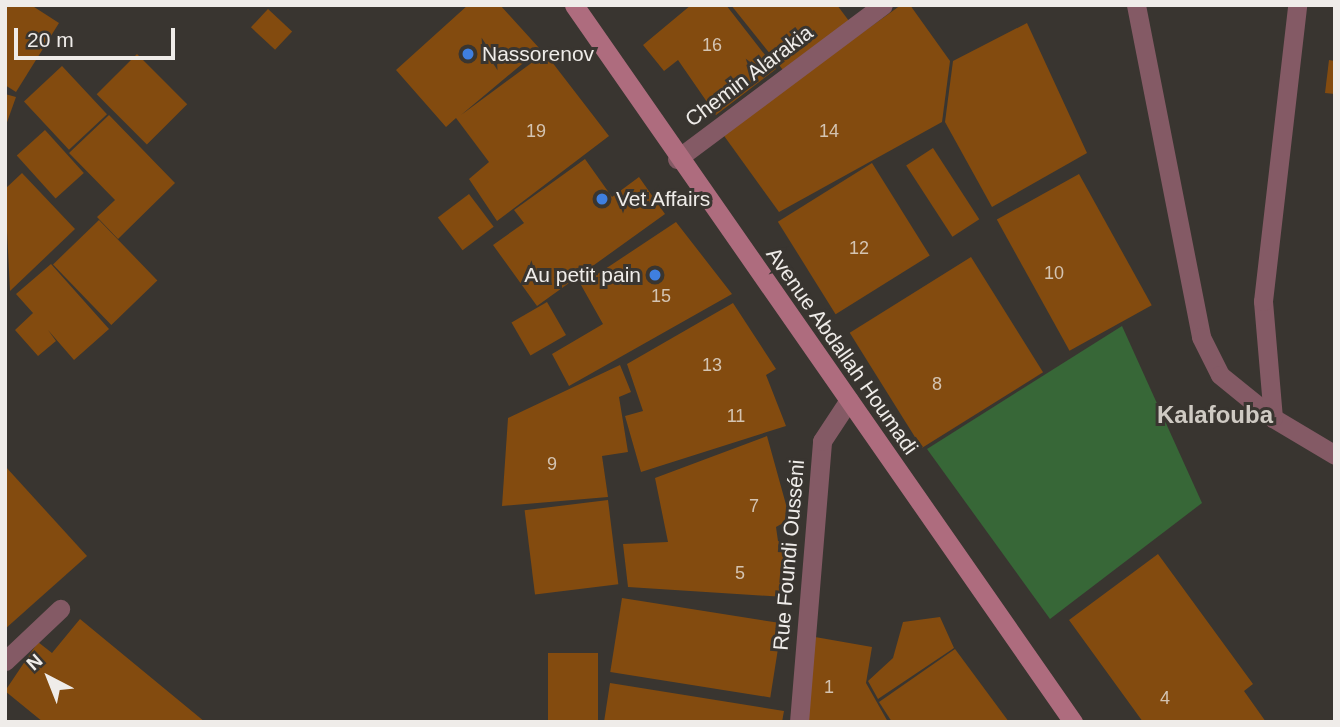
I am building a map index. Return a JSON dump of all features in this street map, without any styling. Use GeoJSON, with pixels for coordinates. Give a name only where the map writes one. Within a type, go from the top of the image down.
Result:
{"type":"FeatureCollection","features":[{"type":"Feature","properties":{"kind":"main road","name":"Avenue Abdallah Houmadi"},"geometry":{"type":"LineString","coordinates":[[574,5],[677,159],[1073,722]]}},
{"type":"Feature","properties":{"kind":"street","name":"Chemin Alarakia"},"geometry":{"type":"LineString","coordinates":[[677,159],[883,5]]}},
{"type":"Feature","properties":{"kind":"street"},"geometry":{"type":"LineString","coordinates":[[1136,5],[1201,337],[1220,375],[1273,418],[1335,454]]}},
{"type":"Feature","properties":{"kind":"street"},"geometry":{"type":"LineString","coordinates":[[1273,418],[1263,301],[1297,5]]}},
{"type":"Feature","properties":{"kind":"street","name":"Rue Foundi Ousséni"},"geometry":{"type":"LineString","coordinates":[[799,722],[822,441],[849,400]]}},
{"type":"Feature","properties":{"kind":"street"},"geometry":{"type":"LineString","coordinates":[[5,662],[61,609]]}},
{"type":"Feature","properties":{"kind":"green space"},"geometry":{"type":"Polygon","coordinates":[[[1122,326],[1202,503],[1050,619],[927,449],[1122,326]]]}},
{"type":"Feature","properties":{"kind":"building"},"geometry":{"type":"Polygon","coordinates":[[[5,5],[31,5],[59,23],[16,92],[5,85],[5,5]]]}},
{"type":"Feature","properties":{"kind":"building"},"geometry":{"type":"Polygon","coordinates":[[[468,5],[500,5],[540,49],[461,115],[545,53],[609,136],[497,221],[469,179],[489,162],[456,118],[446,127],[396,70],[468,5]]]}},
{"type":"Feature","properties":{"kind":"building"},"geometry":{"type":"Polygon","coordinates":[[[691,5],[726,5],[776,69],[716,115],[678,60],[664,71],[643,45],[691,5]]]}},
{"type":"Feature","properties":{"kind":"building"},"geometry":{"type":"Polygon","coordinates":[[[731,5],[837,5],[849,21],[783,70],[731,5]]]}},
{"type":"Feature","properties":{"kind":"building"},"geometry":{"type":"Polygon","coordinates":[[[901,5],[910,5],[950,61],[942,122],[779,212],[722,133],[901,5]]]}},
{"type":"Feature","properties":{"kind":"building"},"geometry":{"type":"Polygon","coordinates":[[[268,9],[292,32],[275,50],[251,27],[268,9]]]}},
{"type":"Feature","properties":{"kind":"building"},"geometry":{"type":"Polygon","coordinates":[[[1027,23],[1087,153],[992,207],[945,122],[953,61],[1027,23]]]}},
{"type":"Feature","properties":{"kind":"building"},"geometry":{"type":"Polygon","coordinates":[[[137,54],[187,104],[147,145],[97,94],[137,54]]]}},
{"type":"Feature","properties":{"kind":"building"},"geometry":{"type":"Polygon","coordinates":[[[1329,60],[1335,61],[1335,94],[1325,93],[1329,60]]]}},
{"type":"Feature","properties":{"kind":"building"},"geometry":{"type":"Polygon","coordinates":[[[62,66],[107,114],[69,150],[24,101],[62,66]]]}},
{"type":"Feature","properties":{"kind":"building"},"geometry":{"type":"Polygon","coordinates":[[[5,94],[16,97],[6,125],[5,125],[5,94]]]}},
{"type":"Feature","properties":{"kind":"building"},"geometry":{"type":"Polygon","coordinates":[[[109,115],[175,183],[118,239],[97,217],[115,200],[69,153],[109,115]]]}},
{"type":"Feature","properties":{"kind":"building"},"geometry":{"type":"Polygon","coordinates":[[[45,130],[84,173],[56,199],[17,155],[45,130]]]}},
{"type":"Feature","properties":{"kind":"building"},"geometry":{"type":"Polygon","coordinates":[[[933,148],[979,219],[952,237],[906,165],[933,148]]]}},
{"type":"Feature","properties":{"kind":"building"},"geometry":{"type":"Polygon","coordinates":[[[585,159],[612,197],[639,177],[665,214],[537,306],[493,245],[524,223],[514,210],[585,159]]]}},
{"type":"Feature","properties":{"kind":"building"},"geometry":{"type":"Polygon","coordinates":[[[872,163],[930,255],[836,314],[778,222],[872,163]]]}},
{"type":"Feature","properties":{"kind":"building"},"geometry":{"type":"Polygon","coordinates":[[[22,173],[75,229],[10,291],[5,189],[22,173]]]}},
{"type":"Feature","properties":{"kind":"building"},"geometry":{"type":"Polygon","coordinates":[[[1079,174],[1152,305],[1070,351],[997,220],[1079,174]]]}},
{"type":"Feature","properties":{"kind":"building"},"geometry":{"type":"Polygon","coordinates":[[[469,194],[494,227],[463,250],[438,217],[469,194]]]}},
{"type":"Feature","properties":{"kind":"building"},"geometry":{"type":"Polygon","coordinates":[[[99,220],[157,280],[111,325],[53,264],[99,220]]]}},
{"type":"Feature","properties":{"kind":"building"},"geometry":{"type":"Polygon","coordinates":[[[676,222],[732,294],[569,386],[552,354],[603,324],[581,285],[676,222]]]}},
{"type":"Feature","properties":{"kind":"building"},"geometry":{"type":"Polygon","coordinates":[[[971,257],[1043,372],[922,448],[850,333],[971,257]]]}},
{"type":"Feature","properties":{"kind":"building"},"geometry":{"type":"Polygon","coordinates":[[[51,264],[109,329],[74,360],[48,330],[56,341],[38,356],[15,330],[33,313],[16,294],[51,264]]]}},
{"type":"Feature","properties":{"kind":"building"},"geometry":{"type":"Polygon","coordinates":[[[547,302],[566,335],[530,355],[511,322],[547,302]]]}},
{"type":"Feature","properties":{"kind":"building"},"geometry":{"type":"Polygon","coordinates":[[[733,303],[776,369],[766,375],[786,426],[641,472],[625,416],[643,411],[627,364],[733,303]]]}},
{"type":"Feature","properties":{"kind":"building"},"geometry":{"type":"Polygon","coordinates":[[[620,365],[631,392],[619,397],[628,452],[602,456],[608,497],[502,506],[508,418],[620,365]]]}},
{"type":"Feature","properties":{"kind":"building"},"geometry":{"type":"Polygon","coordinates":[[[767,436],[790,519],[776,527],[778,541],[789,542],[785,597],[628,587],[623,544],[668,542],[655,478],[767,436]]]}},
{"type":"Feature","properties":{"kind":"building"},"geometry":{"type":"Polygon","coordinates":[[[5,466],[87,556],[5,629],[5,466]]]}},
{"type":"Feature","properties":{"kind":"building"},"geometry":{"type":"Polygon","coordinates":[[[608,500],[618,584],[535,595],[525,510],[608,500]]]}},
{"type":"Feature","properties":{"kind":"building"},"geometry":{"type":"Polygon","coordinates":[[[1158,554],[1253,684],[1244,691],[1266,722],[1143,722],[1069,620],[1158,554]]]}},
{"type":"Feature","properties":{"kind":"building"},"geometry":{"type":"Polygon","coordinates":[[[622,598],[782,623],[770,697],[610,672],[622,598]]]}},
{"type":"Feature","properties":{"kind":"building"},"geometry":{"type":"Polygon","coordinates":[[[940,617],[954,648],[878,699],[868,681],[893,658],[903,622],[940,617]]]}},
{"type":"Feature","properties":{"kind":"building"},"geometry":{"type":"Polygon","coordinates":[[[80,619],[205,722],[43,722],[5,691],[38,642],[52,653],[80,619]]]}},
{"type":"Feature","properties":{"kind":"building"},"geometry":{"type":"Polygon","coordinates":[[[815,637],[872,647],[866,683],[888,722],[806,722],[815,637]]]}},
{"type":"Feature","properties":{"kind":"building"},"geometry":{"type":"Polygon","coordinates":[[[955,649],[1009,722],[892,722],[879,702],[955,649]]]}},
{"type":"Feature","properties":{"kind":"building"},"geometry":{"type":"Polygon","coordinates":[[[548,653],[598,653],[598,722],[548,722],[548,653]]]}},
{"type":"Feature","properties":{"kind":"building"},"geometry":{"type":"Polygon","coordinates":[[[610,683],[784,711],[782,722],[604,722],[610,683]]]}},
{"type":"Feature","properties":{"kind":"place","name":"Nassorenov"},"geometry":{"type":"Point","coordinates":[468,54]}},
{"type":"Feature","properties":{"kind":"place","name":"Vet Affairs"},"geometry":{"type":"Point","coordinates":[602,199]}},
{"type":"Feature","properties":{"kind":"place","name":"Au petit pain"},"geometry":{"type":"Point","coordinates":[655,275]}},
{"type":"Feature","properties":{"kind":"district","name":"Kalafouba"},"geometry":{"type":"Point","coordinates":[1215,415]}}]}
